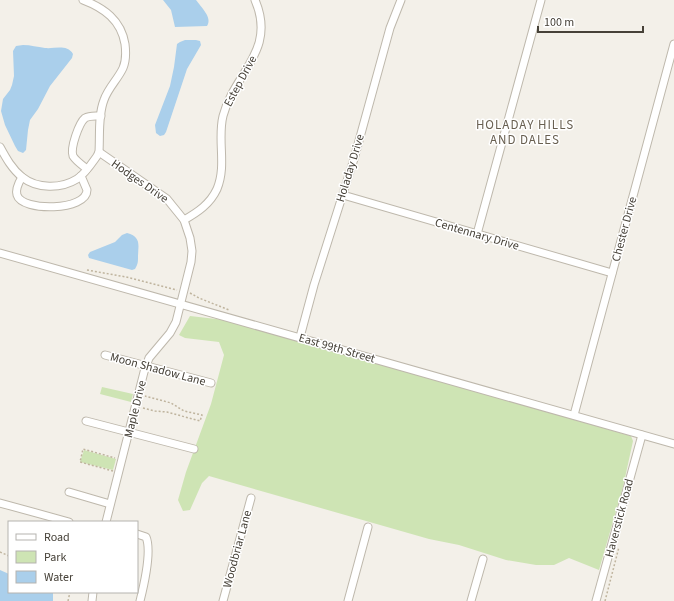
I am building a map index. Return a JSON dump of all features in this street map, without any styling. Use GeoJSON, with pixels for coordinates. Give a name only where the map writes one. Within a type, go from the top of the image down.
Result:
{"type":"FeatureCollection","features":[{"type":"Feature","properties":{"kind":"street"},"geometry":{"type":"LineString","coordinates":[[0,147],[9,163],[22,177],[35,184],[51,186],[65,184],[81,176],[99,152],[101,116],[104,98],[124,66],[125,46],[122,32],[114,19],[102,9],[83,0]]}},
{"type":"Feature","properties":{"kind":"street","name":"Estep Drive"},"geometry":{"type":"LineString","coordinates":[[184,220],[207,204],[216,191],[220,180],[222,164],[220,132],[223,114],[256,53],[260,39],[261,19],[255,0]]}},
{"type":"Feature","properties":{"kind":"street","name":"Holaday Drive"},"geometry":{"type":"LineString","coordinates":[[300,337],[354,159],[390,28],[401,0]]}},
{"type":"Feature","properties":{"kind":"street"},"geometry":{"type":"LineString","coordinates":[[477,234],[541,0]]}},
{"type":"Feature","properties":{"kind":"street","name":"Chester Drive"},"geometry":{"type":"LineString","coordinates":[[574,415],[674,44]]}},
{"type":"Feature","properties":{"kind":"street"},"geometry":{"type":"LineString","coordinates":[[87,169],[74,157],[72,151],[74,142],[84,119],[88,116],[101,116]]}},
{"type":"Feature","properties":{"kind":"street","name":"Hodges Drive"},"geometry":{"type":"LineString","coordinates":[[99,152],[167,199],[184,220],[190,238],[192,257],[181,304]]}},
{"type":"Feature","properties":{"kind":"street"},"geometry":{"type":"LineString","coordinates":[[22,177],[17,191],[17,196],[19,199],[26,203],[57,207],[71,204],[85,198],[87,190],[81,176]]}},
{"type":"Feature","properties":{"kind":"street","name":"Centennary Drive"},"geometry":{"type":"LineString","coordinates":[[342,195],[612,273]]}},
{"type":"Feature","properties":{"kind":"street","name":"East 99th Street"},"geometry":{"type":"LineString","coordinates":[[0,253],[674,444]]}},
{"type":"Feature","properties":{"kind":"street","name":"Maple Drive"},"geometry":{"type":"LineString","coordinates":[[106,521],[146,366],[149,358],[170,333],[176,322],[181,304]]}},
{"type":"Feature","properties":{"kind":"street","name":"Moon Shadow Lane"},"geometry":{"type":"LineString","coordinates":[[105,355],[211,384]]}},
{"type":"Feature","properties":{"kind":"street"},"geometry":{"type":"LineString","coordinates":[[86,421],[194,449]]}},
{"type":"Feature","properties":{"kind":"street","name":"Haverstick Road"},"geometry":{"type":"LineString","coordinates":[[596,601],[642,435]]}},
{"type":"Feature","properties":{"kind":"street"},"geometry":{"type":"LineString","coordinates":[[69,492],[110,504]]}},
{"type":"Feature","properties":{"kind":"street","name":"Woodbriar Lane"},"geometry":{"type":"LineString","coordinates":[[223,601],[251,498]]}},
{"type":"Feature","properties":{"kind":"street"},"geometry":{"type":"LineString","coordinates":[[0,503],[65,521]]}},
{"type":"Feature","properties":{"kind":"street"},"geometry":{"type":"LineString","coordinates":[[348,601],[368,527]]}},
{"type":"Feature","properties":{"kind":"street"},"geometry":{"type":"LineString","coordinates":[[138,534],[146,537],[149,544],[140,601]]}},
{"type":"Feature","properties":{"kind":"street"},"geometry":{"type":"LineString","coordinates":[[471,601],[483,559]]}},
{"type":"Feature","properties":{"kind":"path"},"geometry":{"type":"LineString","coordinates":[[84,269],[126,277],[176,290]]}},
{"type":"Feature","properties":{"kind":"path"},"geometry":{"type":"LineString","coordinates":[[191,294],[231,311]]}},
{"type":"Feature","properties":{"kind":"path"},"geometry":{"type":"LineString","coordinates":[[142,408],[200,420],[202,415],[184,411],[171,403],[145,396]]}},
{"type":"Feature","properties":{"kind":"path"},"geometry":{"type":"LineString","coordinates":[[113,471],[80,462],[83,449],[117,458]]}},
{"type":"Feature","properties":{"kind":"green space"},"geometry":{"type":"Polygon","coordinates":[[[190,316],[225,320],[631,436],[633,441],[623,487],[599,570],[569,558],[554,565],[536,565],[506,560],[459,545],[429,539],[209,476],[202,483],[190,510],[183,511],[178,500],[186,472],[211,404],[224,355],[219,342],[185,338],[179,335],[190,316]]]}},
{"type":"Feature","properties":{"kind":"green space"},"geometry":{"type":"Polygon","coordinates":[[[102,387],[133,394],[131,402],[100,394],[102,387]]]}},
{"type":"Feature","properties":{"kind":"green space"},"geometry":{"type":"Polygon","coordinates":[[[84,450],[116,459],[113,470],[80,462],[84,450]]]}},
{"type":"Feature","properties":{"kind":"water"},"geometry":{"type":"Polygon","coordinates":[[[163,0],[196,0],[209,20],[207,26],[175,27],[171,10],[163,0]]]}},
{"type":"Feature","properties":{"kind":"water"},"geometry":{"type":"Polygon","coordinates":[[[185,40],[200,41],[201,45],[187,69],[166,132],[164,135],[160,136],[156,133],[155,125],[170,86],[177,44],[185,40]]]}},
{"type":"Feature","properties":{"kind":"water"},"geometry":{"type":"Polygon","coordinates":[[[23,45],[45,48],[64,48],[68,49],[73,54],[72,58],[50,86],[38,109],[30,120],[26,150],[23,153],[18,151],[15,146],[5,125],[1,111],[3,99],[10,90],[14,76],[13,51],[16,46],[23,45]]]}},
{"type":"Feature","properties":{"kind":"water"},"geometry":{"type":"Polygon","coordinates":[[[127,233],[135,237],[138,242],[138,262],[135,269],[132,270],[89,258],[88,255],[90,252],[115,242],[122,235],[127,233]]]}},
{"type":"Feature","properties":{"kind":"water"},"geometry":{"type":"Polygon","coordinates":[[[0,570],[8,574],[8,593],[53,593],[53,601],[0,601],[0,570]]]}},
{"type":"Feature","properties":{"kind":"district","name":"HOLADAY HILLS AND DALES"},"geometry":{"type":"Point","coordinates":[525,132]}}]}
